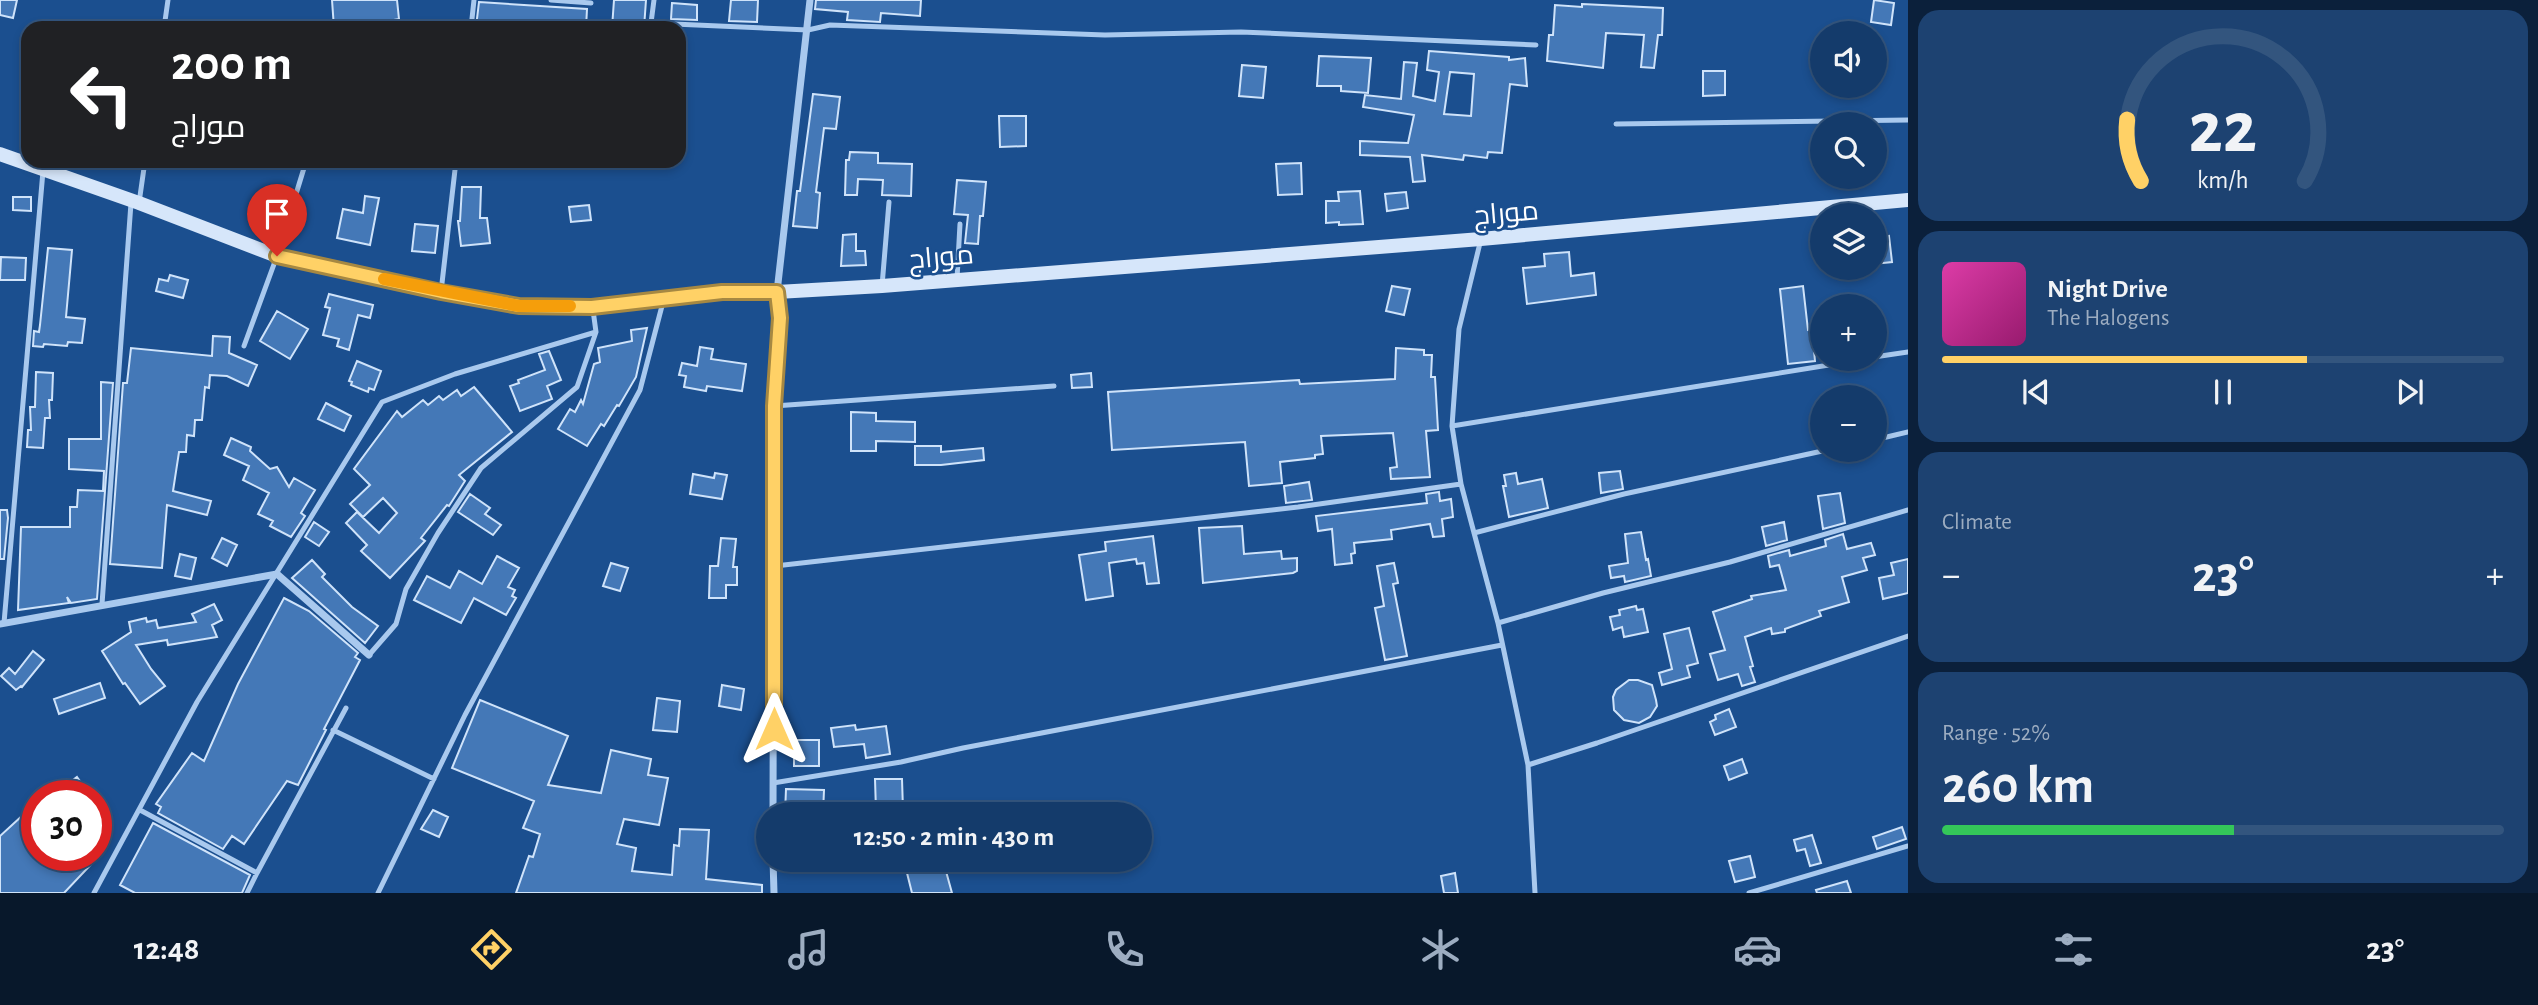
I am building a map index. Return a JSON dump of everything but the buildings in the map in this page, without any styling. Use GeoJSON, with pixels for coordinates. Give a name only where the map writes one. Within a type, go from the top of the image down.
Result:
{"type":"FeatureCollection","features":[{"type":"Feature","properties":{"kind":"main road","name":"موراج"},"geometry":{"type":"LineString","coordinates":[[0,154],[21,162]]}},
{"type":"Feature","properties":{"kind":"main road","name":"موراج"},"geometry":{"type":"LineString","coordinates":[[35,168],[135,202],[277,256],[519,306],[592,307],[722,292],[882,286],[1481,239],[1908,200]]}},
{"type":"Feature","properties":{"kind":"street"},"geometry":{"type":"LineString","coordinates":[[773,802],[774,406],[780,318],[777,292],[810,0]]}},
{"type":"Feature","properties":{"kind":"street"},"geometry":{"type":"LineString","coordinates":[[2,624],[277,574],[369,655]]}},
{"type":"Feature","properties":{"kind":"street"},"geometry":{"type":"LineString","coordinates":[[773,872],[774,893]]}},
{"type":"Feature","properties":{"kind":"lane"},"geometry":{"type":"LineString","coordinates":[[165,21],[168,0]]}},
{"type":"Feature","properties":{"kind":"lane"},"geometry":{"type":"LineString","coordinates":[[472,21],[474,0]]}},
{"type":"Feature","properties":{"kind":"lane"},"geometry":{"type":"LineString","coordinates":[[551,0],[591,3]]}},
{"type":"Feature","properties":{"kind":"lane"},"geometry":{"type":"LineString","coordinates":[[651,21],[653,0]]}},
{"type":"Feature","properties":{"kind":"lane"},"geometry":{"type":"LineString","coordinates":[[686,25],[808,30],[830,25],[1105,35],[1241,32],[1536,45]]}},
{"type":"Feature","properties":{"kind":"lane"},"geometry":{"type":"LineString","coordinates":[[1616,124],[1908,120]]}},
{"type":"Feature","properties":{"kind":"lane"},"geometry":{"type":"LineString","coordinates":[[102,604],[135,202],[143,168]]}},
{"type":"Feature","properties":{"kind":"lane"},"geometry":{"type":"LineString","coordinates":[[244,346],[277,256],[304,168]]}},
{"type":"Feature","properties":{"kind":"lane"},"geometry":{"type":"LineString","coordinates":[[441,292],[455,168]]}},
{"type":"Feature","properties":{"kind":"lane"},"geometry":{"type":"LineString","coordinates":[[2,624],[43,171]]}},
{"type":"Feature","properties":{"kind":"lane"},"geometry":{"type":"LineString","coordinates":[[882,286],[890,202]]}},
{"type":"Feature","properties":{"kind":"lane"},"geometry":{"type":"LineString","coordinates":[[957,279],[960,224]]}},
{"type":"Feature","properties":{"kind":"lane"},"geometry":{"type":"LineString","coordinates":[[1481,239],[1459,329],[1452,426],[1461,484],[1498,623],[1528,765],[1535,893]]}},
{"type":"Feature","properties":{"kind":"lane"},"geometry":{"type":"LineString","coordinates":[[378,893],[465,715],[640,390],[664,297]]}},
{"type":"Feature","properties":{"kind":"lane"},"geometry":{"type":"LineString","coordinates":[[369,655],[396,624],[406,589],[438,533],[481,468],[577,387],[596,332],[592,307]]}},
{"type":"Feature","properties":{"kind":"lane"},"geometry":{"type":"LineString","coordinates":[[94,893],[197,702],[382,402],[455,374],[596,332]]}},
{"type":"Feature","properties":{"kind":"lane"},"geometry":{"type":"LineString","coordinates":[[1887,356],[1908,352]]}},
{"type":"Feature","properties":{"kind":"lane"},"geometry":{"type":"LineString","coordinates":[[1452,426],[1810,368]]}},
{"type":"Feature","properties":{"kind":"lane"},"geometry":{"type":"LineString","coordinates":[[774,406],[860,402],[906,396],[1054,386]]}},
{"type":"Feature","properties":{"kind":"lane"},"geometry":{"type":"LineString","coordinates":[[1887,437],[1908,432]]}},
{"type":"Feature","properties":{"kind":"lane"},"geometry":{"type":"LineString","coordinates":[[1474,533],[1624,494],[1810,454]]}},
{"type":"Feature","properties":{"kind":"lane"},"geometry":{"type":"LineString","coordinates":[[775,566],[1298,507],[1461,484]]}},
{"type":"Feature","properties":{"kind":"lane"},"geometry":{"type":"LineString","coordinates":[[1498,623],[1730,562],[1908,510]]}},
{"type":"Feature","properties":{"kind":"lane"},"geometry":{"type":"LineString","coordinates":[[1528,765],[1908,636]]}},
{"type":"Feature","properties":{"kind":"lane"},"geometry":{"type":"LineString","coordinates":[[773,783],[901,762],[1502,645]]}},
{"type":"Feature","properties":{"kind":"lane"},"geometry":{"type":"LineString","coordinates":[[247,893],[346,708]]}},
{"type":"Feature","properties":{"kind":"lane"},"geometry":{"type":"LineString","coordinates":[[333,730],[434,779]]}},
{"type":"Feature","properties":{"kind":"lane"},"geometry":{"type":"LineString","coordinates":[[140,810],[257,873]]}},
{"type":"Feature","properties":{"kind":"lane"},"geometry":{"type":"LineString","coordinates":[[1749,893],[1908,846]]}},
{"type":"Feature","properties":{"kind":"slow traffic"},"geometry":{"type":"LineString","coordinates":[[384,279],[519,306],[570,306]]}},
{"type":"Feature","properties":{"kind":"route"},"geometry":{"type":"LineString","coordinates":[[277,256],[519,306],[592,307],[722,292],[777,292],[780,318],[774,406],[774,729]]}}]}
